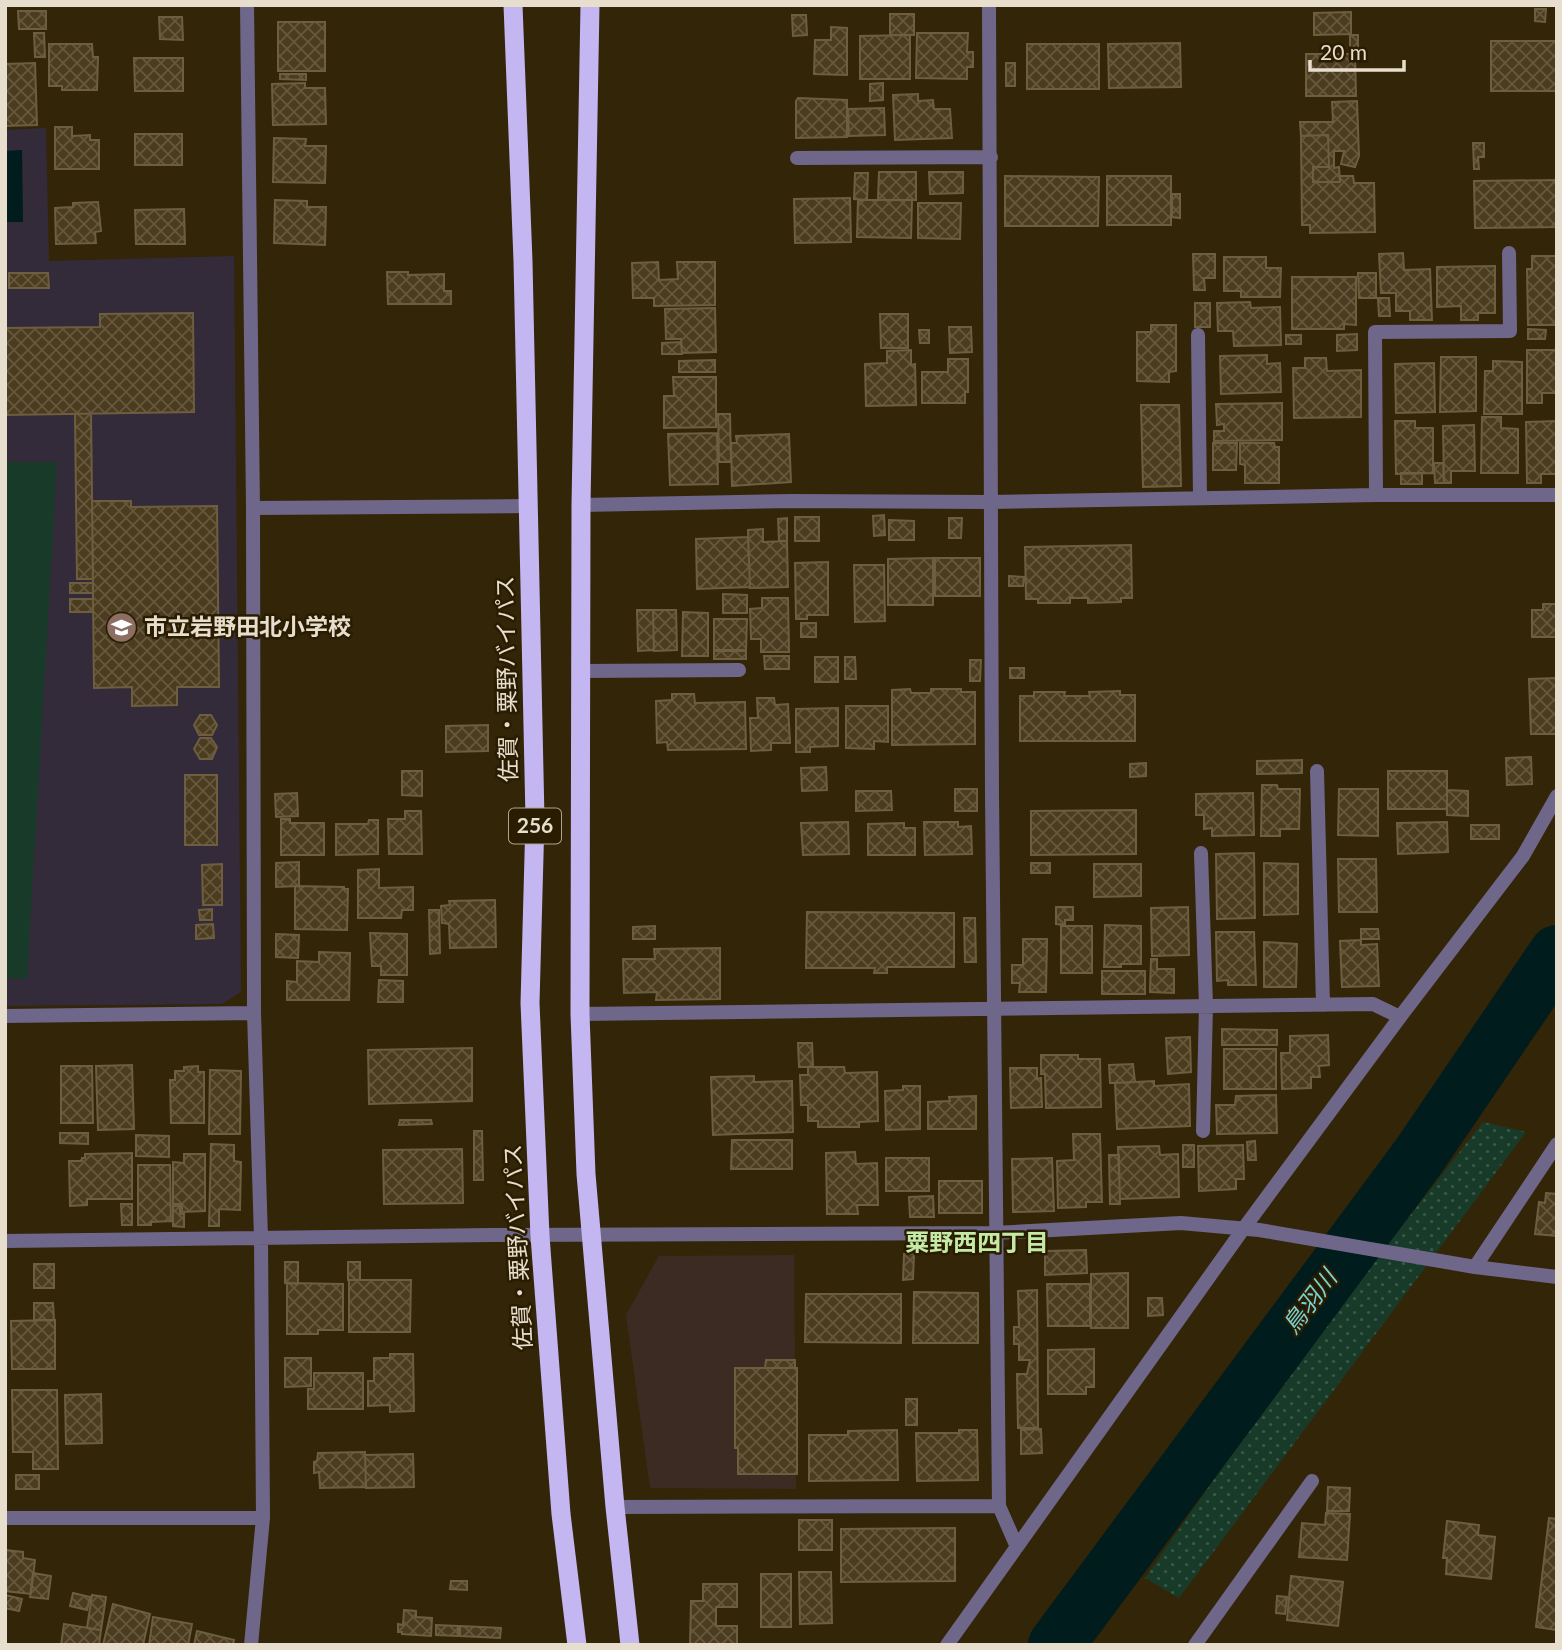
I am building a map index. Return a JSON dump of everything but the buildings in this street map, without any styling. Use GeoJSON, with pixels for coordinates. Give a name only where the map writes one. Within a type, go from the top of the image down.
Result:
{"type":"FeatureCollection","features":[{"type":"Feature","properties":{"kind":"highway","name":"佐賀・粟野バイパス"},"geometry":{"type":"LineString","coordinates":[[513,5],[523,261],[535,819],[530,1003],[540,1236],[561,1514],[577,1645]]}},
{"type":"Feature","properties":{"kind":"highway","name":"256"},"geometry":{"type":"LineString","coordinates":[[590,5],[581,505],[580,1014],[586,1174],[630,1645]]}},
{"type":"Feature","properties":{"kind":"street"},"geometry":{"type":"LineString","coordinates":[[247,5],[253,508],[254,1013],[261,1238],[263,1518],[251,1645]]}},
{"type":"Feature","properties":{"kind":"street"},"geometry":{"type":"LineString","coordinates":[[989,5],[993,1009],[999,1506],[1017,1547]]}},
{"type":"Feature","properties":{"kind":"street"},"geometry":{"type":"LineString","coordinates":[[796,158],[991,157]]}},
{"type":"Feature","properties":{"kind":"street"},"geometry":{"type":"LineString","coordinates":[[1376,495],[1375,332],[1510,331],[1509,253]]}},
{"type":"Feature","properties":{"kind":"street"},"geometry":{"type":"LineString","coordinates":[[1198,335],[1200,498]]}},
{"type":"Feature","properties":{"kind":"street"},"geometry":{"type":"LineString","coordinates":[[581,505],[1557,495]]}},
{"type":"Feature","properties":{"kind":"street"},"geometry":{"type":"LineString","coordinates":[[253,508],[528,506]]}},
{"type":"Feature","properties":{"kind":"street"},"geometry":{"type":"LineString","coordinates":[[580,671],[739,670]]}},
{"type":"Feature","properties":{"kind":"street"},"geometry":{"type":"LineString","coordinates":[[1317,771],[1323,1005]]}},
{"type":"Feature","properties":{"kind":"street"},"geometry":{"type":"LineString","coordinates":[[947,1645],[1252,1229],[1400,1017],[1523,856],[1557,796]]}},
{"type":"Feature","properties":{"kind":"street"},"geometry":{"type":"LineString","coordinates":[[1202,853],[1206,1006],[1203,1131]]}},
{"type":"Feature","properties":{"kind":"street"},"geometry":{"type":"LineString","coordinates":[[580,1014],[1373,1004],[1400,1017]]}},
{"type":"Feature","properties":{"kind":"street"},"geometry":{"type":"LineString","coordinates":[[5,1016],[254,1013]]}},
{"type":"Feature","properties":{"kind":"street"},"geometry":{"type":"LineString","coordinates":[[1475,1267],[1557,1143]]}},
{"type":"Feature","properties":{"kind":"street"},"geometry":{"type":"LineString","coordinates":[[5,1241],[995,1233],[1181,1223],[1252,1229],[1475,1267],[1557,1277]]}},
{"type":"Feature","properties":{"kind":"street"},"geometry":{"type":"LineString","coordinates":[[1195,1645],[1312,1481]]}},
{"type":"Feature","properties":{"kind":"street"},"geometry":{"type":"LineString","coordinates":[[615,1507],[999,1506]]}},
{"type":"Feature","properties":{"kind":"street"},"geometry":{"type":"LineString","coordinates":[[5,1518],[263,1518]]}},
{"type":"Feature","properties":{"kind":"shaded area","name":"市立岩野田北小学校"},"geometry":{"type":"Polygon","coordinates":[[[46,128],[49,261],[234,256],[241,992],[222,1004],[5,1006],[5,130],[46,128]]]}},
{"type":"Feature","properties":{"kind":"shaded area"},"geometry":{"type":"Polygon","coordinates":[[[794,1255],[796,1489],[650,1488],[626,1315],[659,1256],[794,1255]]]}},
{"type":"Feature","properties":{"kind":"green space"},"geometry":{"type":"Polygon","coordinates":[[[5,462],[57,462],[27,979],[5,978],[5,462]]]}},
{"type":"Feature","properties":{"kind":"green space"},"geometry":{"type":"Polygon","coordinates":[[[1483,1122],[1526,1132],[1179,1598],[1145,1578],[1296,1362],[1483,1122]]]}},
{"type":"Feature","properties":{"kind":"water"},"geometry":{"type":"Polygon","coordinates":[[[22,150],[23,222],[5,222],[5,151],[22,150]]]}},
{"type":"Feature","properties":{"kind":"waterway","name":"鳥羽川"},"geometry":{"type":"LineString","coordinates":[[1056,1645],[1419,1156],[1557,953]]}},
{"type":"Feature","properties":{"kind":"place","name":"市立岩野田北小学校"},"geometry":{"type":"Point","coordinates":[121,627]}},
{"type":"Feature","properties":{"kind":"district","name":"粟野西四丁目"},"geometry":{"type":"Point","coordinates":[977,1243]}}]}
